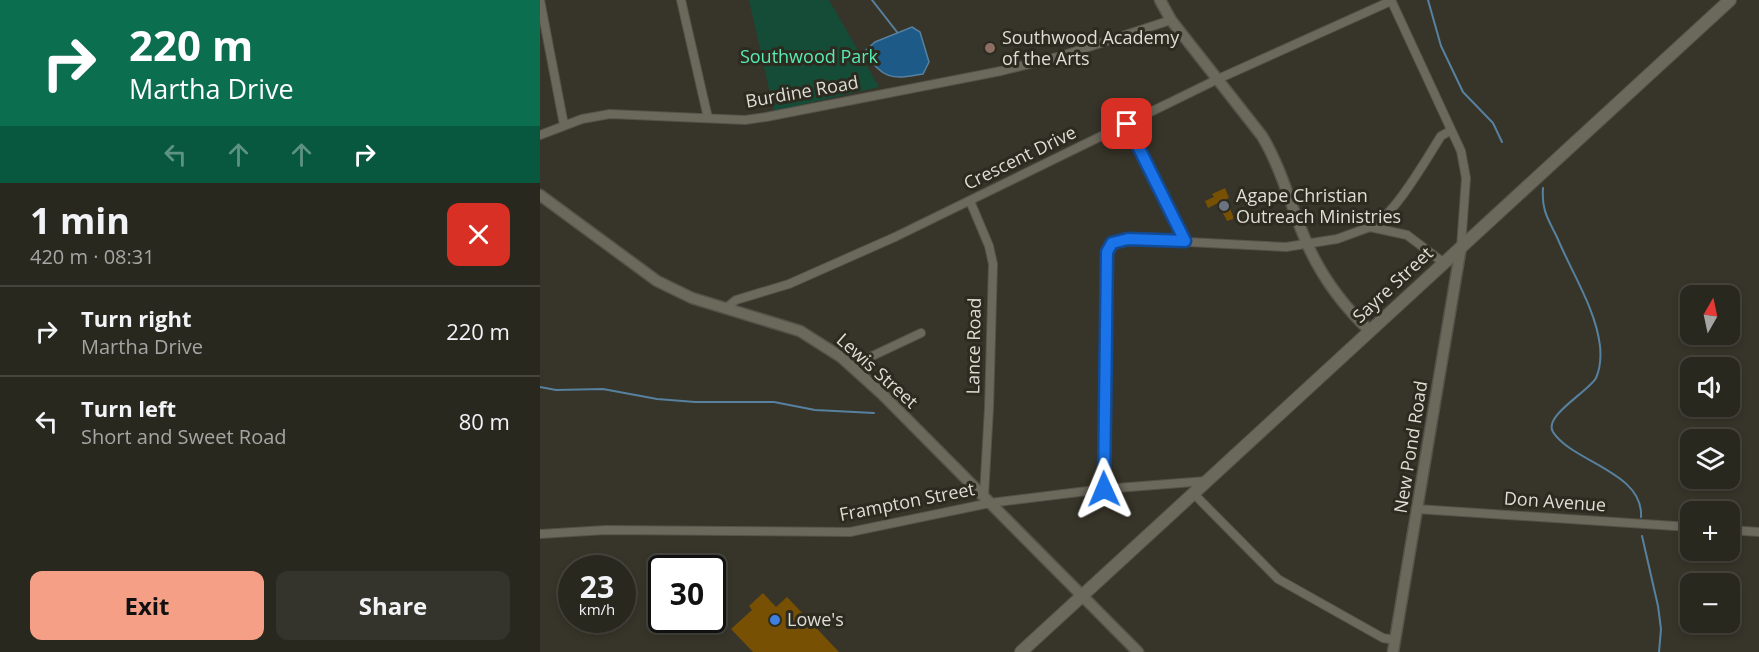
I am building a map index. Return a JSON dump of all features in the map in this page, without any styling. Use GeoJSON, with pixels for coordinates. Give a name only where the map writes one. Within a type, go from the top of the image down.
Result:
{"type":"FeatureCollection","features":[{"type":"Feature","properties":{"kind":"main road","name":"Sayre Street"},"geometry":{"type":"LineString","coordinates":[[1021,652],[1730,0]]}},
{"type":"Feature","properties":{"kind":"street"},"geometry":{"type":"LineString","coordinates":[[540,0],[564,125]]}},
{"type":"Feature","properties":{"kind":"street"},"geometry":{"type":"LineString","coordinates":[[681,0],[708,118]]}},
{"type":"Feature","properties":{"kind":"street"},"geometry":{"type":"LineString","coordinates":[[1160,0],[1171,20],[1262,136],[1274,157],[1308,246],[1321,272],[1339,299],[1370,331]]}},
{"type":"Feature","properties":{"kind":"street"},"geometry":{"type":"LineString","coordinates":[[1391,1],[1461,151],[1466,178],[1461,247]]}},
{"type":"Feature","properties":{"kind":"street","name":"Crescent Drive"},"geometry":{"type":"LineString","coordinates":[[726,308],[736,300],[815,274],[970,201],[1218,79],[1391,1]]}},
{"type":"Feature","properties":{"kind":"street","name":"Burdine Road"},"geometry":{"type":"LineString","coordinates":[[540,135],[592,116],[610,114],[745,120],[766,117],[1001,71],[1061,56],[1171,20]]}},
{"type":"Feature","properties":{"kind":"street"},"geometry":{"type":"LineString","coordinates":[[1127,124],[1185,241]]}},
{"type":"Feature","properties":{"kind":"street"},"geometry":{"type":"LineString","coordinates":[[1104,489],[1107,252],[1112,243],[1128,239],[1275,247],[1308,246],[1377,225],[1395,204],[1441,136],[1450,131]]}},
{"type":"Feature","properties":{"kind":"street","name":"Lewis Street"},"geometry":{"type":"LineString","coordinates":[[540,195],[657,281],[692,298],[800,331],[828,347],[851,366],[1138,652]]}},
{"type":"Feature","properties":{"kind":"street","name":"Lance Road"},"geometry":{"type":"LineString","coordinates":[[970,201],[989,246],[993,264],[987,500]]}},
{"type":"Feature","properties":{"kind":"street"},"geometry":{"type":"LineString","coordinates":[[1370,227],[1407,235],[1444,263]]}},
{"type":"Feature","properties":{"kind":"street","name":"New Pond Road"},"geometry":{"type":"LineString","coordinates":[[1393,652],[1461,247]]}},
{"type":"Feature","properties":{"kind":"street"},"geometry":{"type":"LineString","coordinates":[[851,366],[921,333]]}},
{"type":"Feature","properties":{"kind":"street","name":"Frampton Street"},"geometry":{"type":"LineString","coordinates":[[540,534],[606,530],[850,532],[987,500],[1206,481]]}},
{"type":"Feature","properties":{"kind":"street"},"geometry":{"type":"LineString","coordinates":[[1193,493],[1278,579],[1383,638],[1395,640]]}},
{"type":"Feature","properties":{"kind":"street","name":"Don Avenue"},"geometry":{"type":"LineString","coordinates":[[1417,508],[1680,526]]}},
{"type":"Feature","properties":{"kind":"street"},"geometry":{"type":"LineString","coordinates":[[1740,531],[1759,532]]}},
{"type":"Feature","properties":{"kind":"green space","name":"Southwood Park"},"geometry":{"type":"Polygon","coordinates":[[[749,0],[829,0],[879,87],[774,111],[749,0]]]}},
{"type":"Feature","properties":{"kind":"water"},"geometry":{"type":"Polygon","coordinates":[[[912,27],[920,32],[929,62],[923,74],[903,77],[889,75],[877,68],[864,52],[875,42],[912,27]]]}},
{"type":"Feature","properties":{"kind":"building","name":"Agape Christian Outreach Ministries"},"geometry":{"type":"Polygon","coordinates":[[[1225,188],[1229,198],[1226,199],[1233,216],[1233,219],[1227,221],[1218,203],[1208,208],[1205,201],[1214,197],[1212,194],[1225,188]]]}},
{"type":"Feature","properties":{"kind":"building","name":"Lowe's"},"geometry":{"type":"Polygon","coordinates":[[[763,593],[776,607],[787,597],[839,652],[753,652],[731,629],[752,610],[749,606],[763,593]]]}},
{"type":"Feature","properties":{"kind":"waterway"},"geometry":{"type":"LineString","coordinates":[[872,0],[897,32]]}},
{"type":"Feature","properties":{"kind":"waterway"},"geometry":{"type":"LineString","coordinates":[[1428,0],[1441,46],[1463,92],[1493,123],[1502,142]]}},
{"type":"Feature","properties":{"kind":"waterway"},"geometry":{"type":"LineString","coordinates":[[1543,188],[1547,218],[1584,294],[1598,333],[1600,350],[1596,378],[1554,419],[1553,432],[1575,452],[1619,478],[1631,489],[1639,502],[1641,517]]}},
{"type":"Feature","properties":{"kind":"waterway"},"geometry":{"type":"LineString","coordinates":[[540,387],[556,390],[603,389],[657,399],[695,402],[774,402],[815,410],[874,413]]}},
{"type":"Feature","properties":{"kind":"waterway"},"geometry":{"type":"LineString","coordinates":[[1642,536],[1658,606],[1661,629],[1659,652]]}},
{"type":"Feature","properties":{"kind":"place","name":"Southwood Academy of the Arts"},"geometry":{"type":"Point","coordinates":[990,48]}},
{"type":"Feature","properties":{"kind":"place","name":"Agape Christian Outreach Ministries"},"geometry":{"type":"Point","coordinates":[1224,206]}},
{"type":"Feature","properties":{"kind":"place","name":"Lowe's"},"geometry":{"type":"Point","coordinates":[775,620]}},
{"type":"Feature","properties":{"kind":"route"},"geometry":{"type":"LineString","coordinates":[[1104,489],[1107,252],[1112,243],[1128,239],[1185,241],[1127,124]]}}]}
